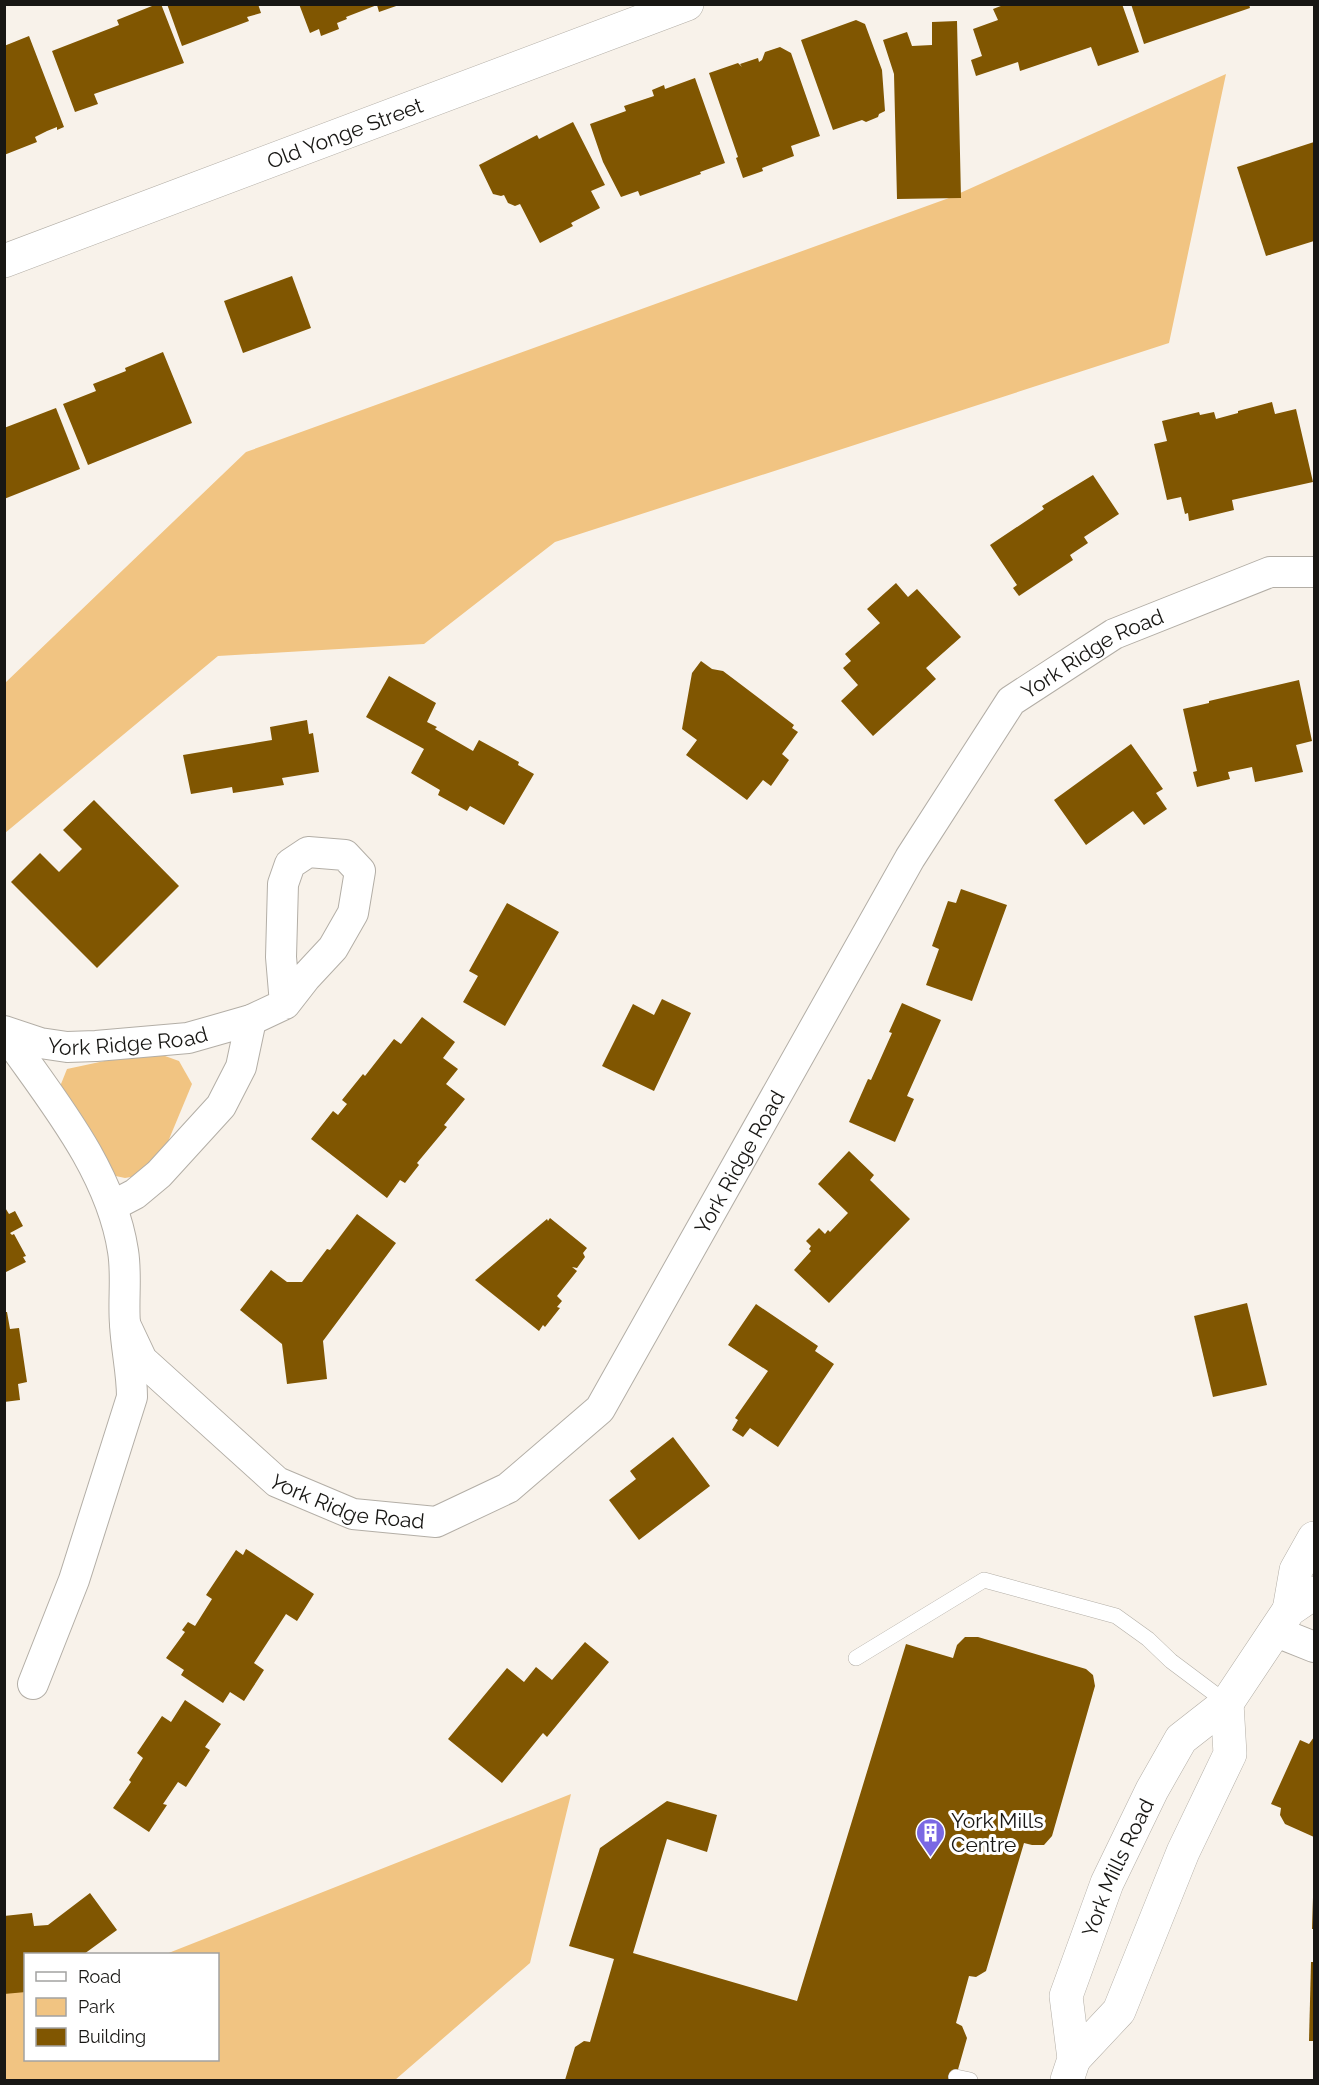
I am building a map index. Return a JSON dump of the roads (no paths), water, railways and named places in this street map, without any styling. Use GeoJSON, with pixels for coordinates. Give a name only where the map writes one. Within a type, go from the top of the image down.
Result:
{"type":"FeatureCollection","features":[{"type":"Feature","properties":{"kind":"main road","name":"Old Yonge Street"},"geometry":{"type":"LineString","coordinates":[[4,261],[687,4]]}},
{"type":"Feature","properties":{"kind":"main road","name":"York Mills Road"},"geometry":{"type":"LineString","coordinates":[[1070,2070],[1066,1996],[1107,1883],[1152,1790],[1181,1739],[1227,1703],[1292,1611],[1296,1570],[1314,1538]]}},
{"type":"Feature","properties":{"kind":"main road","name":"York Mills Road"},"geometry":{"type":"LineString","coordinates":[[1070,2070],[1119,2011],[1183,1852],[1230,1754],[1227,1703]]}},
{"type":"Feature","properties":{"kind":"street","name":"York Ridge Road"},"geometry":{"type":"LineString","coordinates":[[125,1324],[142,1360],[277,1482],[342,1510],[353,1514],[436,1522],[508,1488],[600,1408],[910,858],[1011,701],[1114,634],[1270,572],[1314,572]]}},
{"type":"Feature","properties":{"kind":"street","name":"York Ridge Road"},"geometry":{"type":"LineString","coordinates":[[4,1031],[40,1043],[67,1047],[188,1038],[251,1020],[285,1004],[333,948],[353,913],[360,871],[345,855],[308,852],[290,864],[284,884],[281,957],[285,1004]]}},
{"type":"Feature","properties":{"kind":"street"},"geometry":{"type":"LineString","coordinates":[[112,1206],[135,1194],[159,1174],[221,1106],[241,1067],[251,1020]]}},
{"type":"Feature","properties":{"kind":"street","name":"York Ridge Road"},"geometry":{"type":"LineString","coordinates":[[4,1037],[12,1043],[77,1135],[112,1206],[123,1251],[125,1324],[132,1380],[132,1396],[74,1580],[33,1684]]}},
{"type":"Feature","properties":{"kind":"street"},"geometry":{"type":"LineString","coordinates":[[1292,1611],[1314,1647]]}},
{"type":"Feature","properties":{"kind":"lane"},"geometry":{"type":"LineString","coordinates":[[856,1658],[984,1580],[1116,1616],[1227,1703]]}},
{"type":"Feature","properties":{"kind":"place","name":"York Mills Centre"},"geometry":{"type":"Point","coordinates":[930,1858]}}]}
